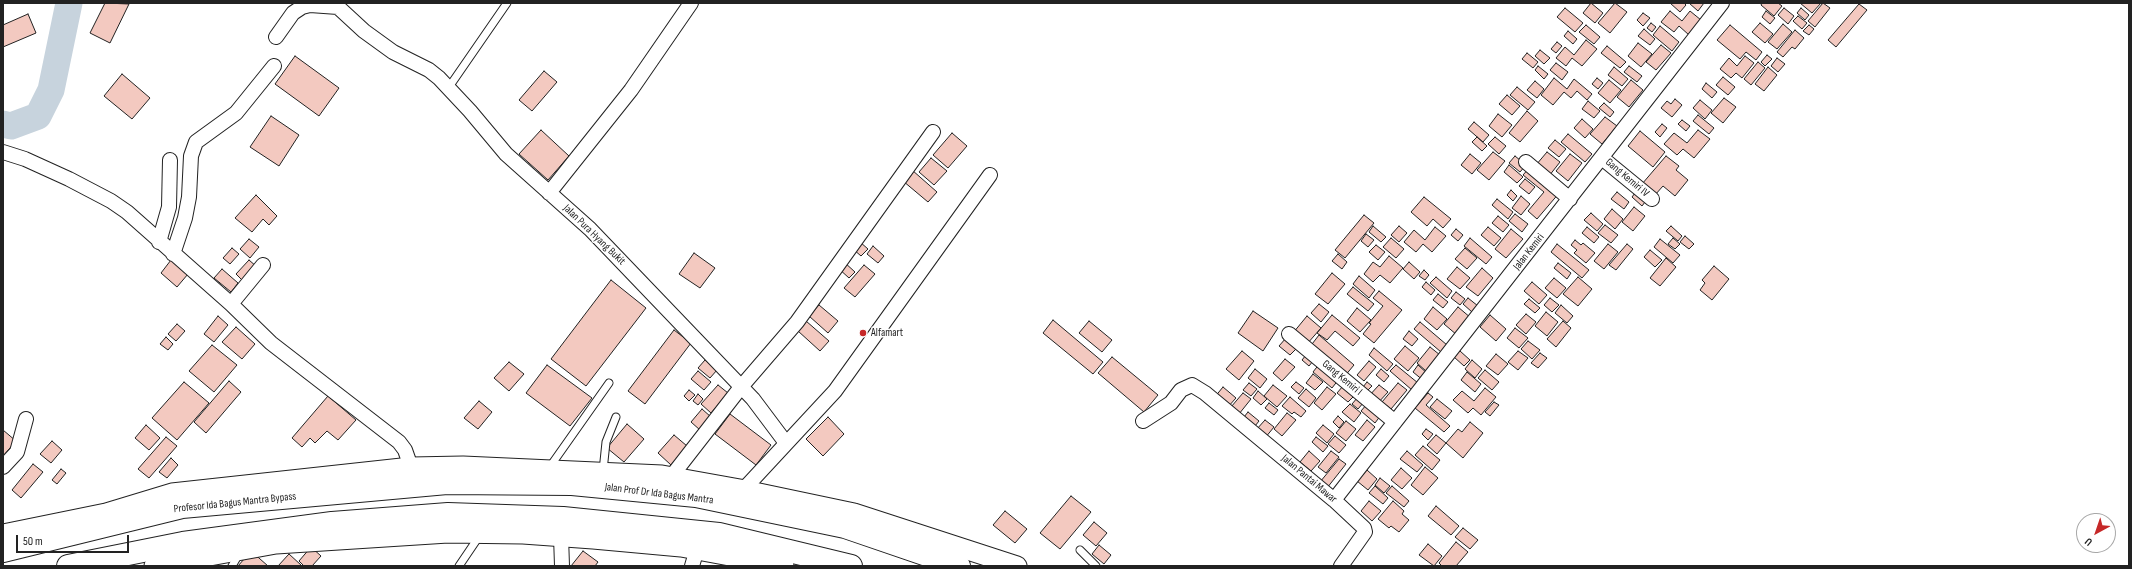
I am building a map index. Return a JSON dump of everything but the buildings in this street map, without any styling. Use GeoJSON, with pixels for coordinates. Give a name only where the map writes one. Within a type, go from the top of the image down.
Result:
{"type":"FeatureCollection","features":[{"type":"Feature","properties":{"kind":"highway","name":"Jalan Prof Dr Ida Bagus Mantra"},"geometry":{"type":"LineString","coordinates":[[351,492],[447,483],[572,484],[696,496],[845,527],[959,566]]}},
{"type":"Feature","properties":{"kind":"highway"},"geometry":{"type":"LineString","coordinates":[[351,492],[356,521]]}},
{"type":"Feature","properties":{"kind":"highway","name":"Profesor Ida Bagus Mantra Bypass"},"geometry":{"type":"LineString","coordinates":[[3,551],[182,506],[351,492]]}},
{"type":"Feature","properties":{"kind":"highway"},"geometry":{"type":"LineString","coordinates":[[68,566],[183,543],[356,521],[448,514],[563,518],[697,549],[719,534],[851,566]]}},
{"type":"Feature","properties":{"kind":"street"},"geometry":{"type":"LineString","coordinates":[[549,193],[631,90],[691,3]]}},
{"type":"Feature","properties":{"kind":"street","name":"Jalan Kemiri"},"geometry":{"type":"LineString","coordinates":[[1334,500],[1722,3]]}},
{"type":"Feature","properties":{"kind":"street"},"geometry":{"type":"LineString","coordinates":[[276,37],[293,13],[302,7],[310,5],[338,5]]}},
{"type":"Feature","properties":{"kind":"street","name":"Jalan Pura Hyang Bukit"},"geometry":{"type":"LineString","coordinates":[[338,5],[393,52],[429,70],[449,87],[506,154],[590,229],[741,387],[770,420],[786,443]]}},
{"type":"Feature","properties":{"kind":"street"},"geometry":{"type":"LineString","coordinates":[[173,254],[185,218],[191,156],[196,142],[236,113],[274,66]]}},
{"type":"Feature","properties":{"kind":"street"},"geometry":{"type":"LineString","coordinates":[[671,477],[741,387],[792,328],[933,132]]}},
{"type":"Feature","properties":{"kind":"street"},"geometry":{"type":"LineString","coordinates":[[3,152],[25,159],[111,200],[127,212],[159,242],[231,304],[277,348],[399,442],[405,450],[411,467]]}},
{"type":"Feature","properties":{"kind":"street","name":"Gang Kemiri IV"},"geometry":{"type":"LineString","coordinates":[[1602,158],[1652,199]]}},
{"type":"Feature","properties":{"kind":"street"},"geometry":{"type":"LineString","coordinates":[[159,242],[169,207],[170,160]]}},
{"type":"Feature","properties":{"kind":"street"},"geometry":{"type":"LineString","coordinates":[[1526,162],[1570,199]]}},
{"type":"Feature","properties":{"kind":"street"},"geometry":{"type":"LineString","coordinates":[[744,489],[835,391],[990,175]]}},
{"type":"Feature","properties":{"kind":"street"},"geometry":{"type":"LineString","coordinates":[[231,304],[263,265]]}},
{"type":"Feature","properties":{"kind":"street","name":"Gang Kemiri I"},"geometry":{"type":"LineString","coordinates":[[1289,334],[1395,422]]}},
{"type":"Feature","properties":{"kind":"street","name":"Jalan Pantai Mawar"},"geometry":{"type":"LineString","coordinates":[[1143,421],[1171,404],[1181,390],[1192,385],[1250,430],[1334,500],[1365,530],[1341,566]]}},
{"type":"Feature","properties":{"kind":"street"},"geometry":{"type":"LineString","coordinates":[[3,467],[17,452],[26,418]]}},
{"type":"Feature","properties":{"kind":"street"},"geometry":{"type":"LineString","coordinates":[[3,534],[106,513],[172,493],[411,467],[463,466],[603,472],[671,477],[744,489],[854,513],[1017,566]]}},
{"type":"Feature","properties":{"kind":"street"},"geometry":{"type":"LineString","coordinates":[[154,566],[276,544],[448,533],[482,533],[561,536],[697,549],[784,566]]}},
{"type":"Feature","properties":{"kind":"street"},"geometry":{"type":"LineString","coordinates":[[561,536],[562,566]]}},
{"type":"Feature","properties":{"kind":"lane"},"geometry":{"type":"LineString","coordinates":[[449,87],[507,3]]}},
{"type":"Feature","properties":{"kind":"lane"},"geometry":{"type":"LineString","coordinates":[[548,470],[609,383]]}},
{"type":"Feature","properties":{"kind":"lane"},"geometry":{"type":"LineString","coordinates":[[603,472],[606,442],[616,417]]}},
{"type":"Feature","properties":{"kind":"lane"},"geometry":{"type":"LineString","coordinates":[[459,566],[482,533]]}},
{"type":"Feature","properties":{"kind":"lane"},"geometry":{"type":"LineString","coordinates":[[232,566],[242,549]]}},
{"type":"Feature","properties":{"kind":"lane"},"geometry":{"type":"LineString","coordinates":[[1080,550],[1096,566]]}},
{"type":"Feature","properties":{"kind":"waterway"},"geometry":{"type":"LineString","coordinates":[[3,124],[11,126],[38,116],[51,90],[69,3]]}},
{"type":"Feature","properties":{"kind":"place","name":"Alfamart"},"geometry":{"type":"Point","coordinates":[863,333]}}]}
